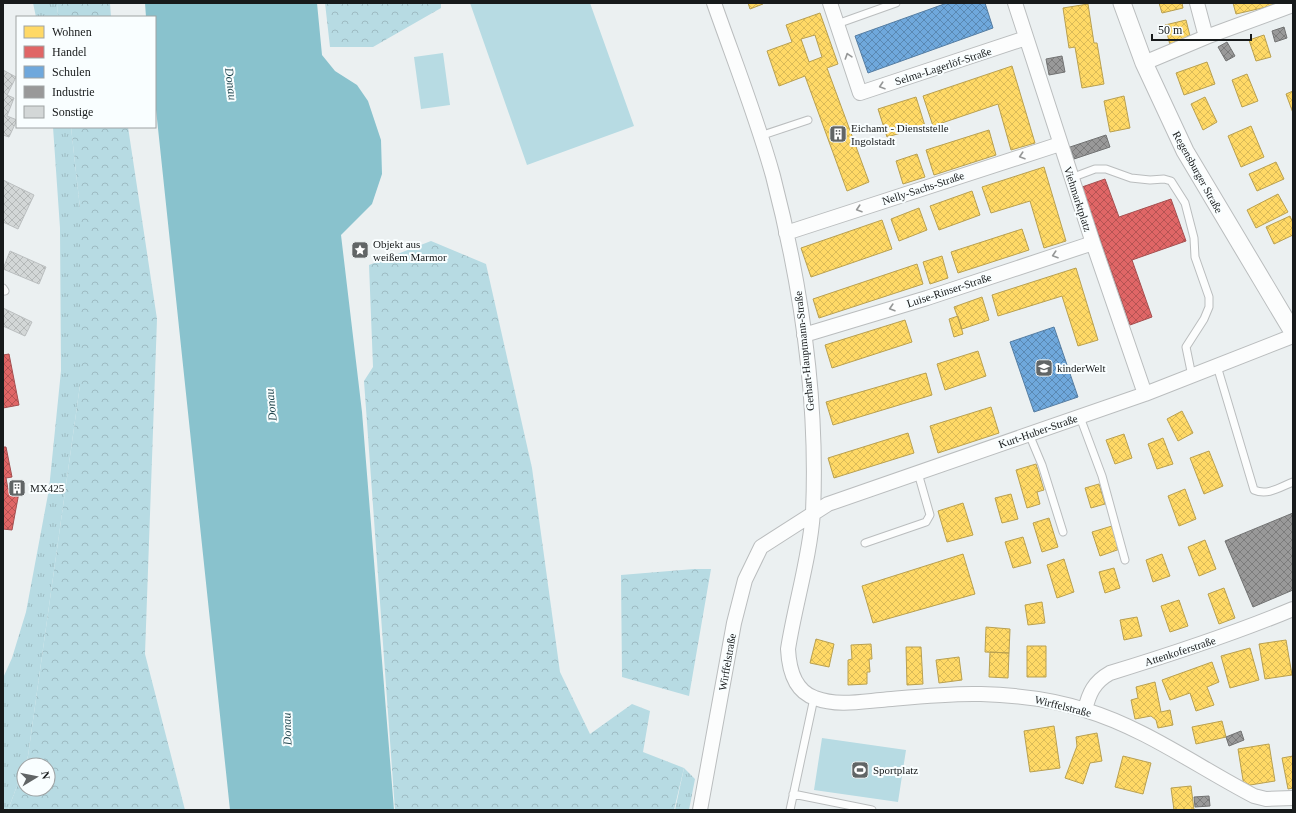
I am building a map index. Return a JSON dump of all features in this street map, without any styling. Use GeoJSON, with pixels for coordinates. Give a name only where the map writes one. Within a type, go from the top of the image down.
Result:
{"type":"FeatureCollection","features":[{"type":"Feature","properties":{"kind":"street","name":"Gerhart-Hauptmann-Straße"},"geometry":{"type":"LineString","coordinates":[[714,3],[772,175],[797,283],[804,335],[813,448],[813,513],[788,649],[789,665],[793,678],[802,691],[814,698]]}},
{"type":"Feature","properties":{"kind":"street"},"geometry":{"type":"LineString","coordinates":[[830,3],[837,24]]}},
{"type":"Feature","properties":{"kind":"street","name":"Viehmarktplatz"},"geometry":{"type":"LineString","coordinates":[[1015,3],[1092,243],[1145,394]]}},
{"type":"Feature","properties":{"kind":"street","name":"Regensburger Straße"},"geometry":{"type":"LineString","coordinates":[[1122,3],[1144,63],[1185,151],[1293,332]]}},
{"type":"Feature","properties":{"kind":"street"},"geometry":{"type":"LineString","coordinates":[[1197,3],[1206,37]]}},
{"type":"Feature","properties":{"kind":"street"},"geometry":{"type":"LineString","coordinates":[[1144,63],[1206,37],[1293,4]]}},
{"type":"Feature","properties":{"kind":"street","name":"Selma-Lagerlöf-Straße"},"geometry":{"type":"LineString","coordinates":[[837,24],[860,93],[1026,38]]}},
{"type":"Feature","properties":{"kind":"street","name":"Nelly-Sachs-Straße"},"geometry":{"type":"LineString","coordinates":[[786,233],[1060,144]]}},
{"type":"Feature","properties":{"kind":"street","name":"Luise-Rinser-Straße"},"geometry":{"type":"LineString","coordinates":[[804,335],[928,298],[1092,243]]}},
{"type":"Feature","properties":{"kind":"street","name":"Kurt-Huber-Straße"},"geometry":{"type":"LineString","coordinates":[[786,531],[828,504],[1145,394],[1293,336]]}},
{"type":"Feature","properties":{"kind":"street","name":"Wirffelstraße"},"geometry":{"type":"LineString","coordinates":[[700,810],[734,623],[746,580],[762,547],[786,531]]}},
{"type":"Feature","properties":{"kind":"street","name":"Attenkoferstraße"},"geometry":{"type":"LineString","coordinates":[[1085,710],[1088,695],[1094,686],[1100,678],[1110,673],[1182,651],[1247,628],[1293,609]]}},
{"type":"Feature","properties":{"kind":"street","name":"Wirffelstraße"},"geometry":{"type":"LineString","coordinates":[[814,698],[841,703],[980,694],[1022,696],[1085,710],[1149,737],[1254,796],[1266,799],[1293,798]]}},
{"type":"Feature","properties":{"kind":"lane"},"geometry":{"type":"LineString","coordinates":[[837,24],[896,3]]}},
{"type":"Feature","properties":{"kind":"lane"},"geometry":{"type":"LineString","coordinates":[[760,136],[808,120]]}},
{"type":"Feature","properties":{"kind":"lane"},"geometry":{"type":"LineString","coordinates":[[1071,178],[1095,169],[1106,169],[1131,178],[1150,180],[1164,179],[1171,181],[1185,203],[1194,238],[1195,257],[1209,297],[1209,307],[1204,319],[1186,347],[1192,376]]}},
{"type":"Feature","properties":{"kind":"lane"},"geometry":{"type":"LineString","coordinates":[[1217,366],[1254,490],[1261,493],[1269,492],[1293,482]]}},
{"type":"Feature","properties":{"kind":"lane"},"geometry":{"type":"LineString","coordinates":[[1080,417],[1102,476],[1125,560]]}},
{"type":"Feature","properties":{"kind":"lane"},"geometry":{"type":"LineString","coordinates":[[1030,434],[1042,465],[1063,532]]}},
{"type":"Feature","properties":{"kind":"lane"},"geometry":{"type":"LineString","coordinates":[[865,543],[926,522],[930,515],[918,473]]}},
{"type":"Feature","properties":{"kind":"lane"},"geometry":{"type":"LineString","coordinates":[[790,810],[814,698]]}},
{"type":"Feature","properties":{"kind":"lane"},"geometry":{"type":"LineString","coordinates":[[793,794],[872,810]]}},
{"type":"Feature","properties":{"kind":"green space"},"geometry":{"type":"Polygon","coordinates":[[[33,3],[57,3],[58,16],[36,16],[33,3]]]}},
{"type":"Feature","properties":{"kind":"green space"},"geometry":{"type":"Polygon","coordinates":[[[57,3],[110,3],[111,16],[58,16],[57,3]]]}},
{"type":"Feature","properties":{"kind":"green space"},"geometry":{"type":"Polygon","coordinates":[[[325,3],[441,3],[441,8],[373,47],[330,47],[325,3]]]}},
{"type":"Feature","properties":{"kind":"green space"},"geometry":{"type":"Polygon","coordinates":[[[470,3],[590,3],[634,126],[527,165],[470,3]]]}},
{"type":"Feature","properties":{"kind":"green space"},"geometry":{"type":"Polygon","coordinates":[[[443,53],[450,105],[421,109],[414,57],[443,53]]]}},
{"type":"Feature","properties":{"kind":"green space"},"geometry":{"type":"Polygon","coordinates":[[[53,128],[71,128],[80,208],[80,385],[28,756],[16,757],[16,788],[8,810],[3,810],[3,678],[12,658],[26,612],[49,489],[61,371],[60,228],[53,128]]]}},
{"type":"Feature","properties":{"kind":"green space"},"geometry":{"type":"Polygon","coordinates":[[[71,128],[128,128],[157,319],[145,654],[185,810],[8,810],[16,788],[16,797],[56,797],[56,757],[28,757],[80,385],[80,208],[71,128]]]}},
{"type":"Feature","properties":{"kind":"green space"},"geometry":{"type":"Polygon","coordinates":[[[431,241],[486,264],[532,468],[560,672],[590,734],[632,704],[650,711],[643,752],[684,768],[674,810],[395,810],[364,381],[373,367],[369,265],[431,241]]]}},
{"type":"Feature","properties":{"kind":"green space"},"geometry":{"type":"Polygon","coordinates":[[[711,569],[689,696],[622,677],[621,575],[711,569]]]}},
{"type":"Feature","properties":{"kind":"green space","name":"Sportplatz"},"geometry":{"type":"Polygon","coordinates":[[[822,738],[906,750],[898,802],[814,790],[822,738]]]}},
{"type":"Feature","properties":{"kind":"green space"},"geometry":{"type":"Polygon","coordinates":[[[684,768],[695,779],[689,810],[675,810],[684,768]]]}},
{"type":"Feature","properties":{"kind":"water","name":"Donau"},"geometry":{"type":"Polygon","coordinates":[[[145,3],[317,3],[322,55],[335,71],[357,85],[368,101],[381,140],[382,174],[372,204],[341,235],[362,412],[394,810],[230,810],[156,109],[156,16],[146,16],[145,3]]]}},
{"type":"Feature","properties":{"kind":"building: Wohnen"},"geometry":{"type":"Polygon","coordinates":[[[748,3],[763,3],[763,4],[750,9],[748,3]]]}},
{"type":"Feature","properties":{"kind":"building: Wohnen"},"geometry":{"type":"Polygon","coordinates":[[[1159,3],[1182,3],[1183,8],[1162,13],[1159,3]]]}},
{"type":"Feature","properties":{"kind":"building: Wohnen"},"geometry":{"type":"Polygon","coordinates":[[[1233,3],[1284,3],[1236,14],[1233,3]]]}},
{"type":"Feature","properties":{"kind":"building: Wohnen"},"geometry":{"type":"Polygon","coordinates":[[[1088,4],[1094,43],[1097,43],[1104,84],[1082,88],[1075,47],[1069,48],[1063,8],[1088,4]]]}},
{"type":"Feature","properties":{"kind":"building: Wohnen","name":"Eichamt - Dienststelle Ingolstadt"},"geometry":{"type":"Polygon","coordinates":[[[820,13],[838,64],[827,68],[869,182],[847,191],[805,76],[779,86],[767,51],[792,42],[786,25],[820,13]],[[815,35],[801,39],[809,62],[822,57],[815,35]]]}},
{"type":"Feature","properties":{"kind":"building: Wohnen"},"geometry":{"type":"Polygon","coordinates":[[[1186,20],[1191,40],[1170,45],[1165,25],[1186,20]]]}},
{"type":"Feature","properties":{"kind":"building: Wohnen"},"geometry":{"type":"Polygon","coordinates":[[[1264,35],[1271,57],[1256,61],[1249,40],[1264,35]]]}},
{"type":"Feature","properties":{"kind":"building: Wohnen"},"geometry":{"type":"Polygon","coordinates":[[[1207,62],[1215,84],[1184,95],[1176,73],[1207,62]]]}},
{"type":"Feature","properties":{"kind":"building: Wohnen"},"geometry":{"type":"Polygon","coordinates":[[[1012,66],[1035,143],[1011,150],[998,104],[933,126],[923,96],[1012,66]]]}},
{"type":"Feature","properties":{"kind":"building: Wohnen"},"geometry":{"type":"Polygon","coordinates":[[[1247,74],[1258,101],[1242,107],[1232,80],[1247,74]]]}},
{"type":"Feature","properties":{"kind":"building: Wohnen"},"geometry":{"type":"Polygon","coordinates":[[[1293,91],[1293,113],[1286,94],[1293,91]]]}},
{"type":"Feature","properties":{"kind":"building: Wohnen"},"geometry":{"type":"Polygon","coordinates":[[[1124,96],[1130,128],[1110,132],[1104,101],[1124,96]]]}},
{"type":"Feature","properties":{"kind":"building: Wohnen"},"geometry":{"type":"Polygon","coordinates":[[[916,97],[925,126],[887,137],[878,109],[916,97]]]}},
{"type":"Feature","properties":{"kind":"building: Wohnen"},"geometry":{"type":"Polygon","coordinates":[[[1205,97],[1217,122],[1203,130],[1191,104],[1205,97]]]}},
{"type":"Feature","properties":{"kind":"building: Wohnen"},"geometry":{"type":"Polygon","coordinates":[[[1251,126],[1264,157],[1241,167],[1228,136],[1251,126]]]}},
{"type":"Feature","properties":{"kind":"building: Wohnen"},"geometry":{"type":"Polygon","coordinates":[[[989,130],[996,155],[934,175],[926,150],[989,130]]]}},
{"type":"Feature","properties":{"kind":"building: Wohnen"},"geometry":{"type":"Polygon","coordinates":[[[917,154],[925,177],[903,184],[896,161],[917,154]]]}},
{"type":"Feature","properties":{"kind":"building: Wohnen"},"geometry":{"type":"Polygon","coordinates":[[[1276,162],[1284,179],[1257,191],[1249,174],[1276,162]]]}},
{"type":"Feature","properties":{"kind":"building: Wohnen"},"geometry":{"type":"Polygon","coordinates":[[[1044,167],[1066,241],[1044,248],[1030,201],[991,213],[982,187],[1044,167]]]}},
{"type":"Feature","properties":{"kind":"building: Wohnen"},"geometry":{"type":"Polygon","coordinates":[[[972,191],[980,215],[939,230],[930,206],[972,191]]]}},
{"type":"Feature","properties":{"kind":"building: Wohnen"},"geometry":{"type":"Polygon","coordinates":[[[1278,194],[1288,212],[1256,228],[1247,210],[1278,194]]]}},
{"type":"Feature","properties":{"kind":"building: Wohnen"},"geometry":{"type":"Polygon","coordinates":[[[919,208],[927,230],[899,241],[891,219],[919,208]]]}},
{"type":"Feature","properties":{"kind":"building: Wohnen"},"geometry":{"type":"Polygon","coordinates":[[[1290,216],[1293,223],[1293,235],[1274,244],[1266,227],[1290,216]]]}},
{"type":"Feature","properties":{"kind":"building: Wohnen"},"geometry":{"type":"Polygon","coordinates":[[[882,220],[892,249],[811,277],[801,248],[882,220]]]}},
{"type":"Feature","properties":{"kind":"building: Wohnen"},"geometry":{"type":"Polygon","coordinates":[[[1022,229],[1029,250],[958,273],[951,252],[1022,229]]]}},
{"type":"Feature","properties":{"kind":"building: Wohnen"},"geometry":{"type":"Polygon","coordinates":[[[942,256],[948,278],[930,284],[923,262],[942,256]]]}},
{"type":"Feature","properties":{"kind":"building: Wohnen"},"geometry":{"type":"Polygon","coordinates":[[[917,264],[923,284],[819,318],[813,299],[917,264]]]}},
{"type":"Feature","properties":{"kind":"building: Wohnen"},"geometry":{"type":"Polygon","coordinates":[[[1076,268],[1098,340],[1078,346],[1062,296],[998,316],[992,295],[1076,268]]]}},
{"type":"Feature","properties":{"kind":"building: Wohnen"},"geometry":{"type":"Polygon","coordinates":[[[982,297],[989,320],[962,329],[954,307],[982,297]]]}},
{"type":"Feature","properties":{"kind":"building: Wohnen"},"geometry":{"type":"Polygon","coordinates":[[[958,316],[963,334],[954,337],[949,319],[958,316]]]}},
{"type":"Feature","properties":{"kind":"building: Wohnen"},"geometry":{"type":"Polygon","coordinates":[[[905,320],[912,342],[832,368],[825,345],[905,320]]]}},
{"type":"Feature","properties":{"kind":"building: Wohnen"},"geometry":{"type":"Polygon","coordinates":[[[978,351],[986,376],[945,390],[937,364],[978,351]]]}},
{"type":"Feature","properties":{"kind":"building: Wohnen"},"geometry":{"type":"Polygon","coordinates":[[[926,373],[932,395],[833,425],[826,402],[926,373]]]}},
{"type":"Feature","properties":{"kind":"building: Wohnen"},"geometry":{"type":"Polygon","coordinates":[[[991,407],[999,433],[938,453],[930,426],[991,407]]]}},
{"type":"Feature","properties":{"kind":"building: Wohnen"},"geometry":{"type":"Polygon","coordinates":[[[1182,411],[1193,433],[1178,441],[1167,419],[1182,411]]]}},
{"type":"Feature","properties":{"kind":"building: Wohnen"},"geometry":{"type":"Polygon","coordinates":[[[908,433],[914,453],[834,478],[828,458],[908,433]]]}},
{"type":"Feature","properties":{"kind":"building: Wohnen"},"geometry":{"type":"Polygon","coordinates":[[[1124,434],[1132,458],[1115,464],[1106,440],[1124,434]]]}},
{"type":"Feature","properties":{"kind":"building: Wohnen"},"geometry":{"type":"Polygon","coordinates":[[[1163,438],[1173,464],[1157,469],[1148,444],[1163,438]]]}},
{"type":"Feature","properties":{"kind":"building: Wohnen"},"geometry":{"type":"Polygon","coordinates":[[[1209,451],[1223,486],[1204,494],[1190,458],[1209,451]]]}},
{"type":"Feature","properties":{"kind":"building: Wohnen"},"geometry":{"type":"Polygon","coordinates":[[[1036,464],[1044,490],[1037,492],[1040,504],[1027,508],[1016,470],[1036,464]]]}},
{"type":"Feature","properties":{"kind":"building: Wohnen"},"geometry":{"type":"Polygon","coordinates":[[[1099,484],[1105,504],[1091,508],[1085,488],[1099,484]]]}},
{"type":"Feature","properties":{"kind":"building: Wohnen"},"geometry":{"type":"Polygon","coordinates":[[[1185,489],[1196,519],[1179,526],[1168,496],[1185,489]]]}},
{"type":"Feature","properties":{"kind":"building: Wohnen"},"geometry":{"type":"Polygon","coordinates":[[[1011,494],[1018,519],[1002,523],[995,498],[1011,494]]]}},
{"type":"Feature","properties":{"kind":"building: Wohnen"},"geometry":{"type":"Polygon","coordinates":[[[963,503],[973,535],[947,542],[938,511],[963,503]]]}},
{"type":"Feature","properties":{"kind":"building: Wohnen"},"geometry":{"type":"Polygon","coordinates":[[[1049,518],[1058,547],[1042,552],[1033,523],[1049,518]]]}},
{"type":"Feature","properties":{"kind":"building: Wohnen"},"geometry":{"type":"Polygon","coordinates":[[[1112,526],[1120,549],[1100,556],[1092,532],[1112,526]]]}},
{"type":"Feature","properties":{"kind":"building: Wohnen"},"geometry":{"type":"Polygon","coordinates":[[[1023,537],[1031,563],[1013,568],[1005,542],[1023,537]]]}},
{"type":"Feature","properties":{"kind":"building: Wohnen"},"geometry":{"type":"Polygon","coordinates":[[[1205,540],[1216,569],[1199,576],[1188,547],[1205,540]]]}},
{"type":"Feature","properties":{"kind":"building: Wohnen"},"geometry":{"type":"Polygon","coordinates":[[[963,554],[975,594],[873,623],[862,586],[963,554]]]}},
{"type":"Feature","properties":{"kind":"building: Wohnen"},"geometry":{"type":"Polygon","coordinates":[[[1162,554],[1170,576],[1153,582],[1146,560],[1162,554]]]}},
{"type":"Feature","properties":{"kind":"building: Wohnen"},"geometry":{"type":"Polygon","coordinates":[[[1064,559],[1074,592],[1057,598],[1047,565],[1064,559]]]}},
{"type":"Feature","properties":{"kind":"building: Wohnen"},"geometry":{"type":"Polygon","coordinates":[[[1114,568],[1120,588],[1105,593],[1099,572],[1114,568]]]}},
{"type":"Feature","properties":{"kind":"building: Wohnen"},"geometry":{"type":"Polygon","coordinates":[[[1224,588],[1235,618],[1219,624],[1208,594],[1224,588]]]}},
{"type":"Feature","properties":{"kind":"building: Wohnen"},"geometry":{"type":"Polygon","coordinates":[[[1179,600],[1188,626],[1170,632],[1161,606],[1179,600]]]}},
{"type":"Feature","properties":{"kind":"building: Wohnen"},"geometry":{"type":"Polygon","coordinates":[[[1042,602],[1045,623],[1028,625],[1025,605],[1042,602]]]}},
{"type":"Feature","properties":{"kind":"building: Wohnen"},"geometry":{"type":"Polygon","coordinates":[[[1137,617],[1142,636],[1124,640],[1120,620],[1137,617]]]}},
{"type":"Feature","properties":{"kind":"building: Wohnen"},"geometry":{"type":"Polygon","coordinates":[[[986,627],[1010,629],[1009,653],[985,652],[986,627]]]}},
{"type":"Feature","properties":{"kind":"building: Wohnen"},"geometry":{"type":"Polygon","coordinates":[[[816,639],[834,644],[829,667],[810,663],[816,639]]]}},
{"type":"Feature","properties":{"kind":"building: Wohnen"},"geometry":{"type":"Polygon","coordinates":[[[1286,640],[1292,675],[1265,679],[1259,644],[1286,640]]]}},
{"type":"Feature","properties":{"kind":"building: Wohnen"},"geometry":{"type":"Polygon","coordinates":[[[871,644],[872,659],[869,659],[870,672],[867,672],[867,684],[848,685],[848,660],[852,659],[851,645],[871,644]]]}},
{"type":"Feature","properties":{"kind":"building: Wohnen"},"geometry":{"type":"Polygon","coordinates":[[[1027,646],[1046,646],[1046,677],[1027,677],[1027,646]]]}},
{"type":"Feature","properties":{"kind":"building: Wohnen"},"geometry":{"type":"Polygon","coordinates":[[[906,647],[921,647],[923,684],[907,685],[906,647]]]}},
{"type":"Feature","properties":{"kind":"building: Wohnen"},"geometry":{"type":"Polygon","coordinates":[[[1250,648],[1259,680],[1230,688],[1221,656],[1250,648]]]}},
{"type":"Feature","properties":{"kind":"building: Wohnen"},"geometry":{"type":"Polygon","coordinates":[[[990,652],[1009,653],[1008,678],[989,677],[990,652]]]}},
{"type":"Feature","properties":{"kind":"building: Wohnen"},"geometry":{"type":"Polygon","coordinates":[[[959,657],[962,680],[939,683],[936,660],[959,657]]]}},
{"type":"Feature","properties":{"kind":"building: Wohnen"},"geometry":{"type":"Polygon","coordinates":[[[1212,662],[1219,682],[1207,687],[1214,705],[1196,711],[1190,693],[1170,700],[1162,680],[1212,662]]]}},
{"type":"Feature","properties":{"kind":"building: Wohnen"},"geometry":{"type":"Polygon","coordinates":[[[1155,682],[1161,712],[1170,710],[1173,725],[1158,728],[1156,720],[1151,716],[1135,719],[1131,700],[1138,698],[1136,687],[1155,682]]]}},
{"type":"Feature","properties":{"kind":"building: Wohnen"},"geometry":{"type":"Polygon","coordinates":[[[1222,721],[1226,737],[1196,744],[1192,727],[1222,721]]]}},
{"type":"Feature","properties":{"kind":"building: Wohnen"},"geometry":{"type":"Polygon","coordinates":[[[1054,726],[1060,768],[1030,772],[1024,731],[1054,726]]]}},
{"type":"Feature","properties":{"kind":"building: Wohnen"},"geometry":{"type":"Polygon","coordinates":[[[1097,733],[1102,761],[1090,763],[1083,784],[1065,778],[1077,746],[1076,737],[1097,733]]]}},
{"type":"Feature","properties":{"kind":"building: Wohnen"},"geometry":{"type":"Polygon","coordinates":[[[1269,744],[1275,781],[1244,786],[1238,749],[1269,744]]]}},
{"type":"Feature","properties":{"kind":"building: Wohnen"},"geometry":{"type":"Polygon","coordinates":[[[1123,756],[1151,763],[1143,794],[1115,787],[1123,756]]]}},
{"type":"Feature","properties":{"kind":"building: Wohnen"},"geometry":{"type":"Polygon","coordinates":[[[1293,756],[1293,788],[1288,789],[1282,758],[1293,756]]]}},
{"type":"Feature","properties":{"kind":"building: Wohnen"},"geometry":{"type":"Polygon","coordinates":[[[1191,786],[1194,810],[1174,810],[1171,788],[1191,786]]]}},
{"type":"Feature","properties":{"kind":"building: Handel"},"geometry":{"type":"Polygon","coordinates":[[[1105,179],[1119,217],[1171,199],[1186,241],[1132,260],[1152,317],[1130,325],[1082,187],[1105,179]]]}},
{"type":"Feature","properties":{"kind":"building: Handel"},"geometry":{"type":"Polygon","coordinates":[[[9,354],[19,405],[3,408],[3,355],[9,354]]]}},
{"type":"Feature","properties":{"kind":"building: Handel","name":"MX425"},"geometry":{"type":"Polygon","coordinates":[[[3,447],[6,447],[12,477],[6,478],[8,489],[20,487],[12,530],[3,529],[3,447]]]}},
{"type":"Feature","properties":{"kind":"building: Schulen"},"geometry":{"type":"Polygon","coordinates":[[[947,3],[985,3],[993,28],[868,73],[855,36],[947,3]]]}},
{"type":"Feature","properties":{"kind":"building: Schulen","name":"kinderWelt"},"geometry":{"type":"Polygon","coordinates":[[[1054,327],[1078,397],[1034,412],[1010,342],[1054,327]]]}},
{"type":"Feature","properties":{"kind":"building: Industrie"},"geometry":{"type":"Polygon","coordinates":[[[1284,27],[1287,38],[1275,42],[1272,31],[1284,27]]]}},
{"type":"Feature","properties":{"kind":"building: Industrie"},"geometry":{"type":"Polygon","coordinates":[[[1227,42],[1235,56],[1226,61],[1218,47],[1227,42]]]}},
{"type":"Feature","properties":{"kind":"building: Industrie"},"geometry":{"type":"Polygon","coordinates":[[[1062,56],[1065,72],[1049,75],[1046,59],[1062,56]]]}},
{"type":"Feature","properties":{"kind":"building: Industrie"},"geometry":{"type":"Polygon","coordinates":[[[1106,135],[1110,147],[1074,159],[1070,147],[1106,135]]]}},
{"type":"Feature","properties":{"kind":"building: Industrie"},"geometry":{"type":"Polygon","coordinates":[[[1293,513],[1293,590],[1253,607],[1225,541],[1293,513]]]}},
{"type":"Feature","properties":{"kind":"building: Industrie"},"geometry":{"type":"Polygon","coordinates":[[[1241,731],[1244,740],[1229,746],[1226,737],[1241,731]]]}},
{"type":"Feature","properties":{"kind":"building: Industrie"},"geometry":{"type":"Polygon","coordinates":[[[1209,796],[1210,806],[1195,807],[1194,797],[1209,796]]]}},
{"type":"Feature","properties":{"kind":"building: Sonstige"},"geometry":{"type":"Polygon","coordinates":[[[3,70],[16,77],[7,95],[14,98],[7,116],[16,120],[16,122],[9,137],[3,135],[3,70]]]}},
{"type":"Feature","properties":{"kind":"building: Sonstige"},"geometry":{"type":"Polygon","coordinates":[[[3,180],[34,195],[18,229],[3,222],[3,180]]]}},
{"type":"Feature","properties":{"kind":"building: Sonstige"},"geometry":{"type":"Polygon","coordinates":[[[10,251],[46,267],[39,284],[3,269],[10,251]]]}},
{"type":"Feature","properties":{"kind":"building: Sonstige"},"geometry":{"type":"Polygon","coordinates":[[[3,308],[32,322],[25,336],[3,326],[3,308]]]}},
{"type":"Feature","properties":{"kind":"place","name":"Eichamt - Dienststelle Ingolstadt"},"geometry":{"type":"Point","coordinates":[838,134]}},
{"type":"Feature","properties":{"kind":"place","name":"Objekt aus weißem Marmor"},"geometry":{"type":"Point","coordinates":[360,250]}},
{"type":"Feature","properties":{"kind":"place","name":"kinderWelt"},"geometry":{"type":"Point","coordinates":[1044,368]}},
{"type":"Feature","properties":{"kind":"place","name":"MX425"},"geometry":{"type":"Point","coordinates":[17,488]}},
{"type":"Feature","properties":{"kind":"place","name":"Sportplatz"},"geometry":{"type":"Point","coordinates":[860,770]}}]}
